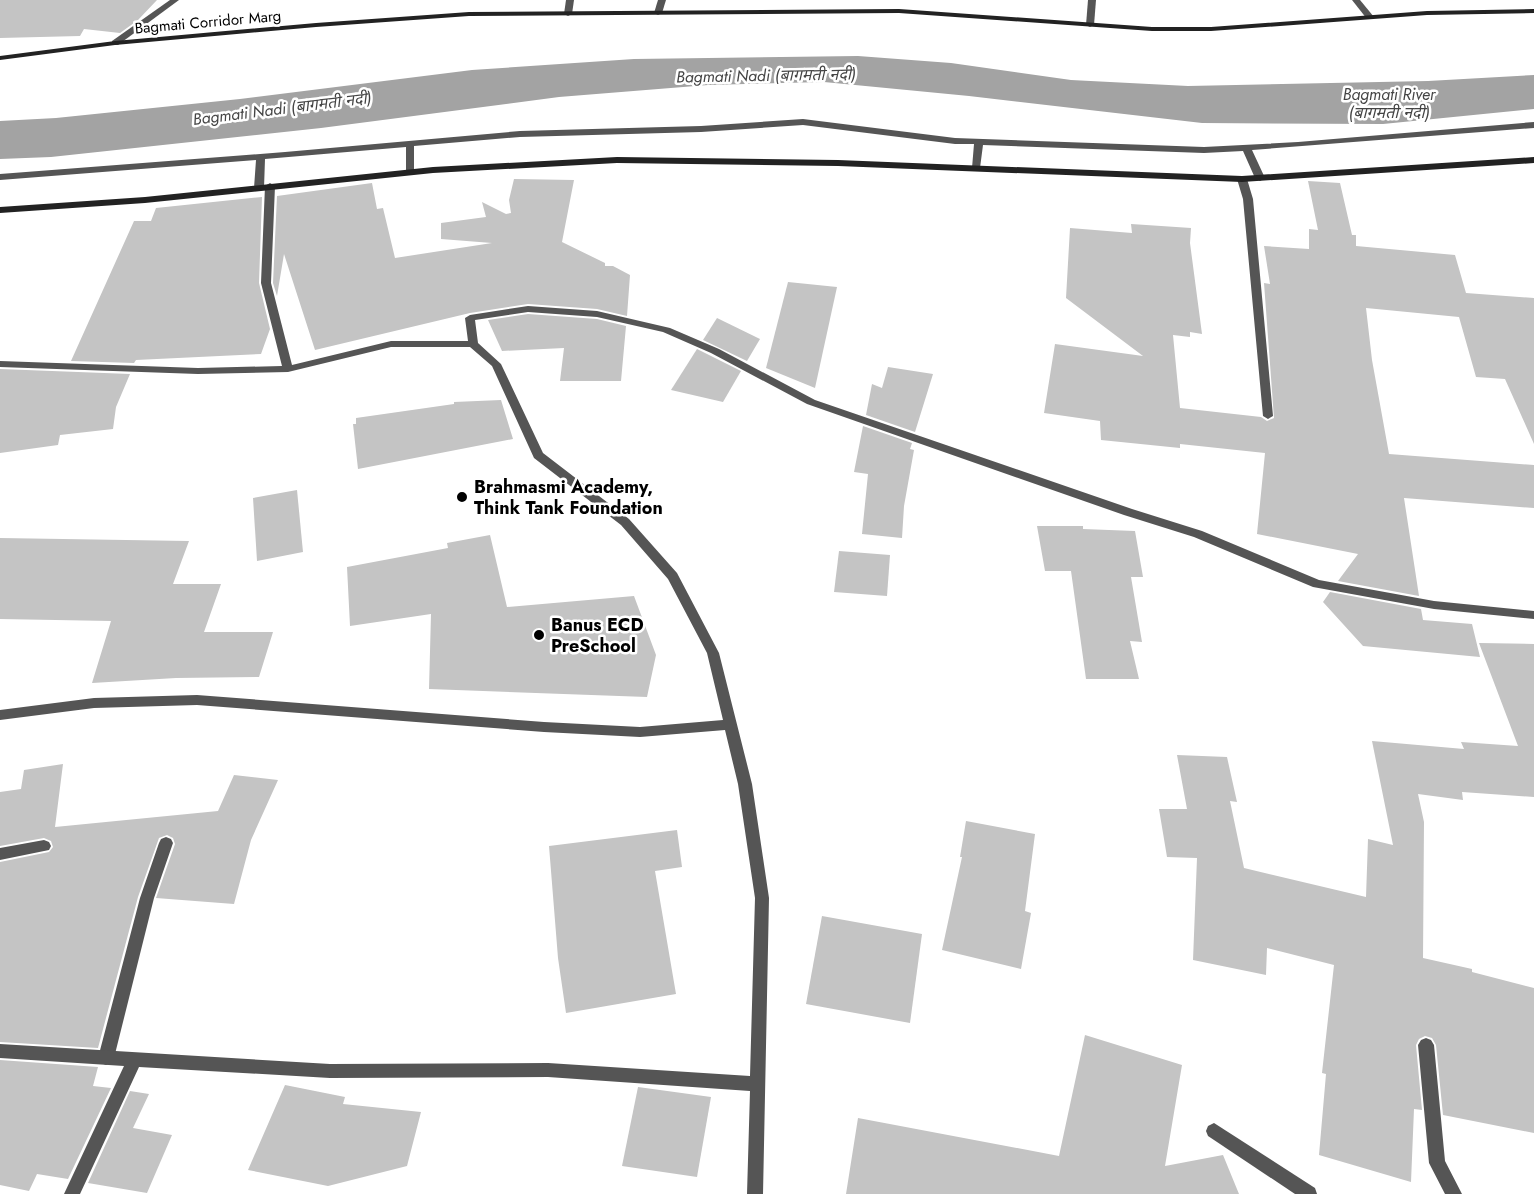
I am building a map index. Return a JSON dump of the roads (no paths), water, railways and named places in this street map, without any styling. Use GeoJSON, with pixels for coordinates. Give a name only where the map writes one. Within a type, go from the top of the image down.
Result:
{"type":"FeatureCollection","features":[{"type":"Feature","properties":{"kind":"street"},"geometry":{"type":"LineString","coordinates":[[115,44],[175,0]]}},
{"type":"Feature","properties":{"kind":"street"},"geometry":{"type":"LineString","coordinates":[[568,14],[570,0]]}},
{"type":"Feature","properties":{"kind":"street"},"geometry":{"type":"LineString","coordinates":[[658,13],[662,0]]}},
{"type":"Feature","properties":{"kind":"street"},"geometry":{"type":"LineString","coordinates":[[1090,25],[1092,0]]}},
{"type":"Feature","properties":{"kind":"street"},"geometry":{"type":"LineString","coordinates":[[1356,0],[1370,16]]}},
{"type":"Feature","properties":{"kind":"street","name":"Bagmati Corridor Marg"},"geometry":{"type":"LineString","coordinates":[[0,58],[115,44],[316,25],[469,14],[658,13],[722,10],[899,11],[1152,29],[1211,29],[1370,16],[1534,11]]}},
{"type":"Feature","properties":{"kind":"street"},"geometry":{"type":"LineString","coordinates":[[0,177],[520,134],[701,129],[803,122],[979,142],[1203,150],[1247,149],[1534,125]]}},
{"type":"Feature","properties":{"kind":"street"},"geometry":{"type":"LineString","coordinates":[[976,168],[979,142]]}},
{"type":"Feature","properties":{"kind":"street"},"geometry":{"type":"LineString","coordinates":[[410,143],[410,172]]}},
{"type":"Feature","properties":{"kind":"street"},"geometry":{"type":"LineString","coordinates":[[1247,149],[1260,178]]}},
{"type":"Feature","properties":{"kind":"street"},"geometry":{"type":"LineString","coordinates":[[259,188],[261,157]]}},
{"type":"Feature","properties":{"kind":"street"},"geometry":{"type":"LineString","coordinates":[[0,210],[145,200],[410,172],[521,163],[738,160],[1242,179],[1534,160]]}},
{"type":"Feature","properties":{"kind":"street"},"geometry":{"type":"LineString","coordinates":[[1242,179],[1248,200],[1268,416]]}},
{"type":"Feature","properties":{"kind":"street"},"geometry":{"type":"LineString","coordinates":[[270,186],[266,283],[288,369]]}},
{"type":"Feature","properties":{"kind":"street"},"geometry":{"type":"LineString","coordinates":[[473,344],[470,318],[528,309],[597,314],[655,327],[715,351],[811,402],[1198,534],[1317,584],[1434,605],[1534,615]]}},
{"type":"Feature","properties":{"kind":"street"},"geometry":{"type":"LineString","coordinates":[[0,364],[198,371],[288,369],[391,344],[473,344],[496,364],[538,455],[625,522],[673,576],[712,653],[745,784],[762,898],[755,1194]]}},
{"type":"Feature","properties":{"kind":"street"},"geometry":{"type":"LineString","coordinates":[[0,715],[94,703],[197,700],[544,727],[640,732],[731,724]]}},
{"type":"Feature","properties":{"kind":"street"},"geometry":{"type":"LineString","coordinates":[[106,1058],[147,898],[166,843]]}},
{"type":"Feature","properties":{"kind":"street"},"geometry":{"type":"LineString","coordinates":[[0,854],[44,846]]}},
{"type":"Feature","properties":{"kind":"street"},"geometry":{"type":"LineString","coordinates":[[1426,1045],[1437,1163],[1454,1194]]}},
{"type":"Feature","properties":{"kind":"street"},"geometry":{"type":"LineString","coordinates":[[0,1051],[330,1071],[548,1070],[757,1084]]}},
{"type":"Feature","properties":{"kind":"street"},"geometry":{"type":"LineString","coordinates":[[72,1194],[135,1059]]}},
{"type":"Feature","properties":{"kind":"street"},"geometry":{"type":"LineString","coordinates":[[1214,1131],[1310,1194]]}},
{"type":"Feature","properties":{"kind":"water","name":"Bagmati River (बागमती नदी)"},"geometry":{"type":"Polygon","coordinates":[[[858,56],[951,63],[1071,80],[1188,86],[1428,81],[1534,75],[1534,109],[1383,124],[1202,123],[824,82],[708,85],[559,97],[321,128],[51,157],[0,159],[0,121],[56,118],[240,99],[472,70],[634,59],[858,56]]]}},
{"type":"Feature","properties":{"kind":"place","name":"Brahmasmi Academy, Think Tank Foundation"},"geometry":{"type":"Point","coordinates":[462,497]}},
{"type":"Feature","properties":{"kind":"place","name":"Banus ECD PreSchool"},"geometry":{"type":"Point","coordinates":[539,635]}},
{"type":"Feature","properties":{"kind":"water label","name":"Bagmati Nadi (बागमती नदी)"},"geometry":{"type":"Point","coordinates":[766,75]}},
{"type":"Feature","properties":{"kind":"water label","name":"Bagmati Nadi (बागमती नदी)"},"geometry":{"type":"Point","coordinates":[282,108]}}]}
